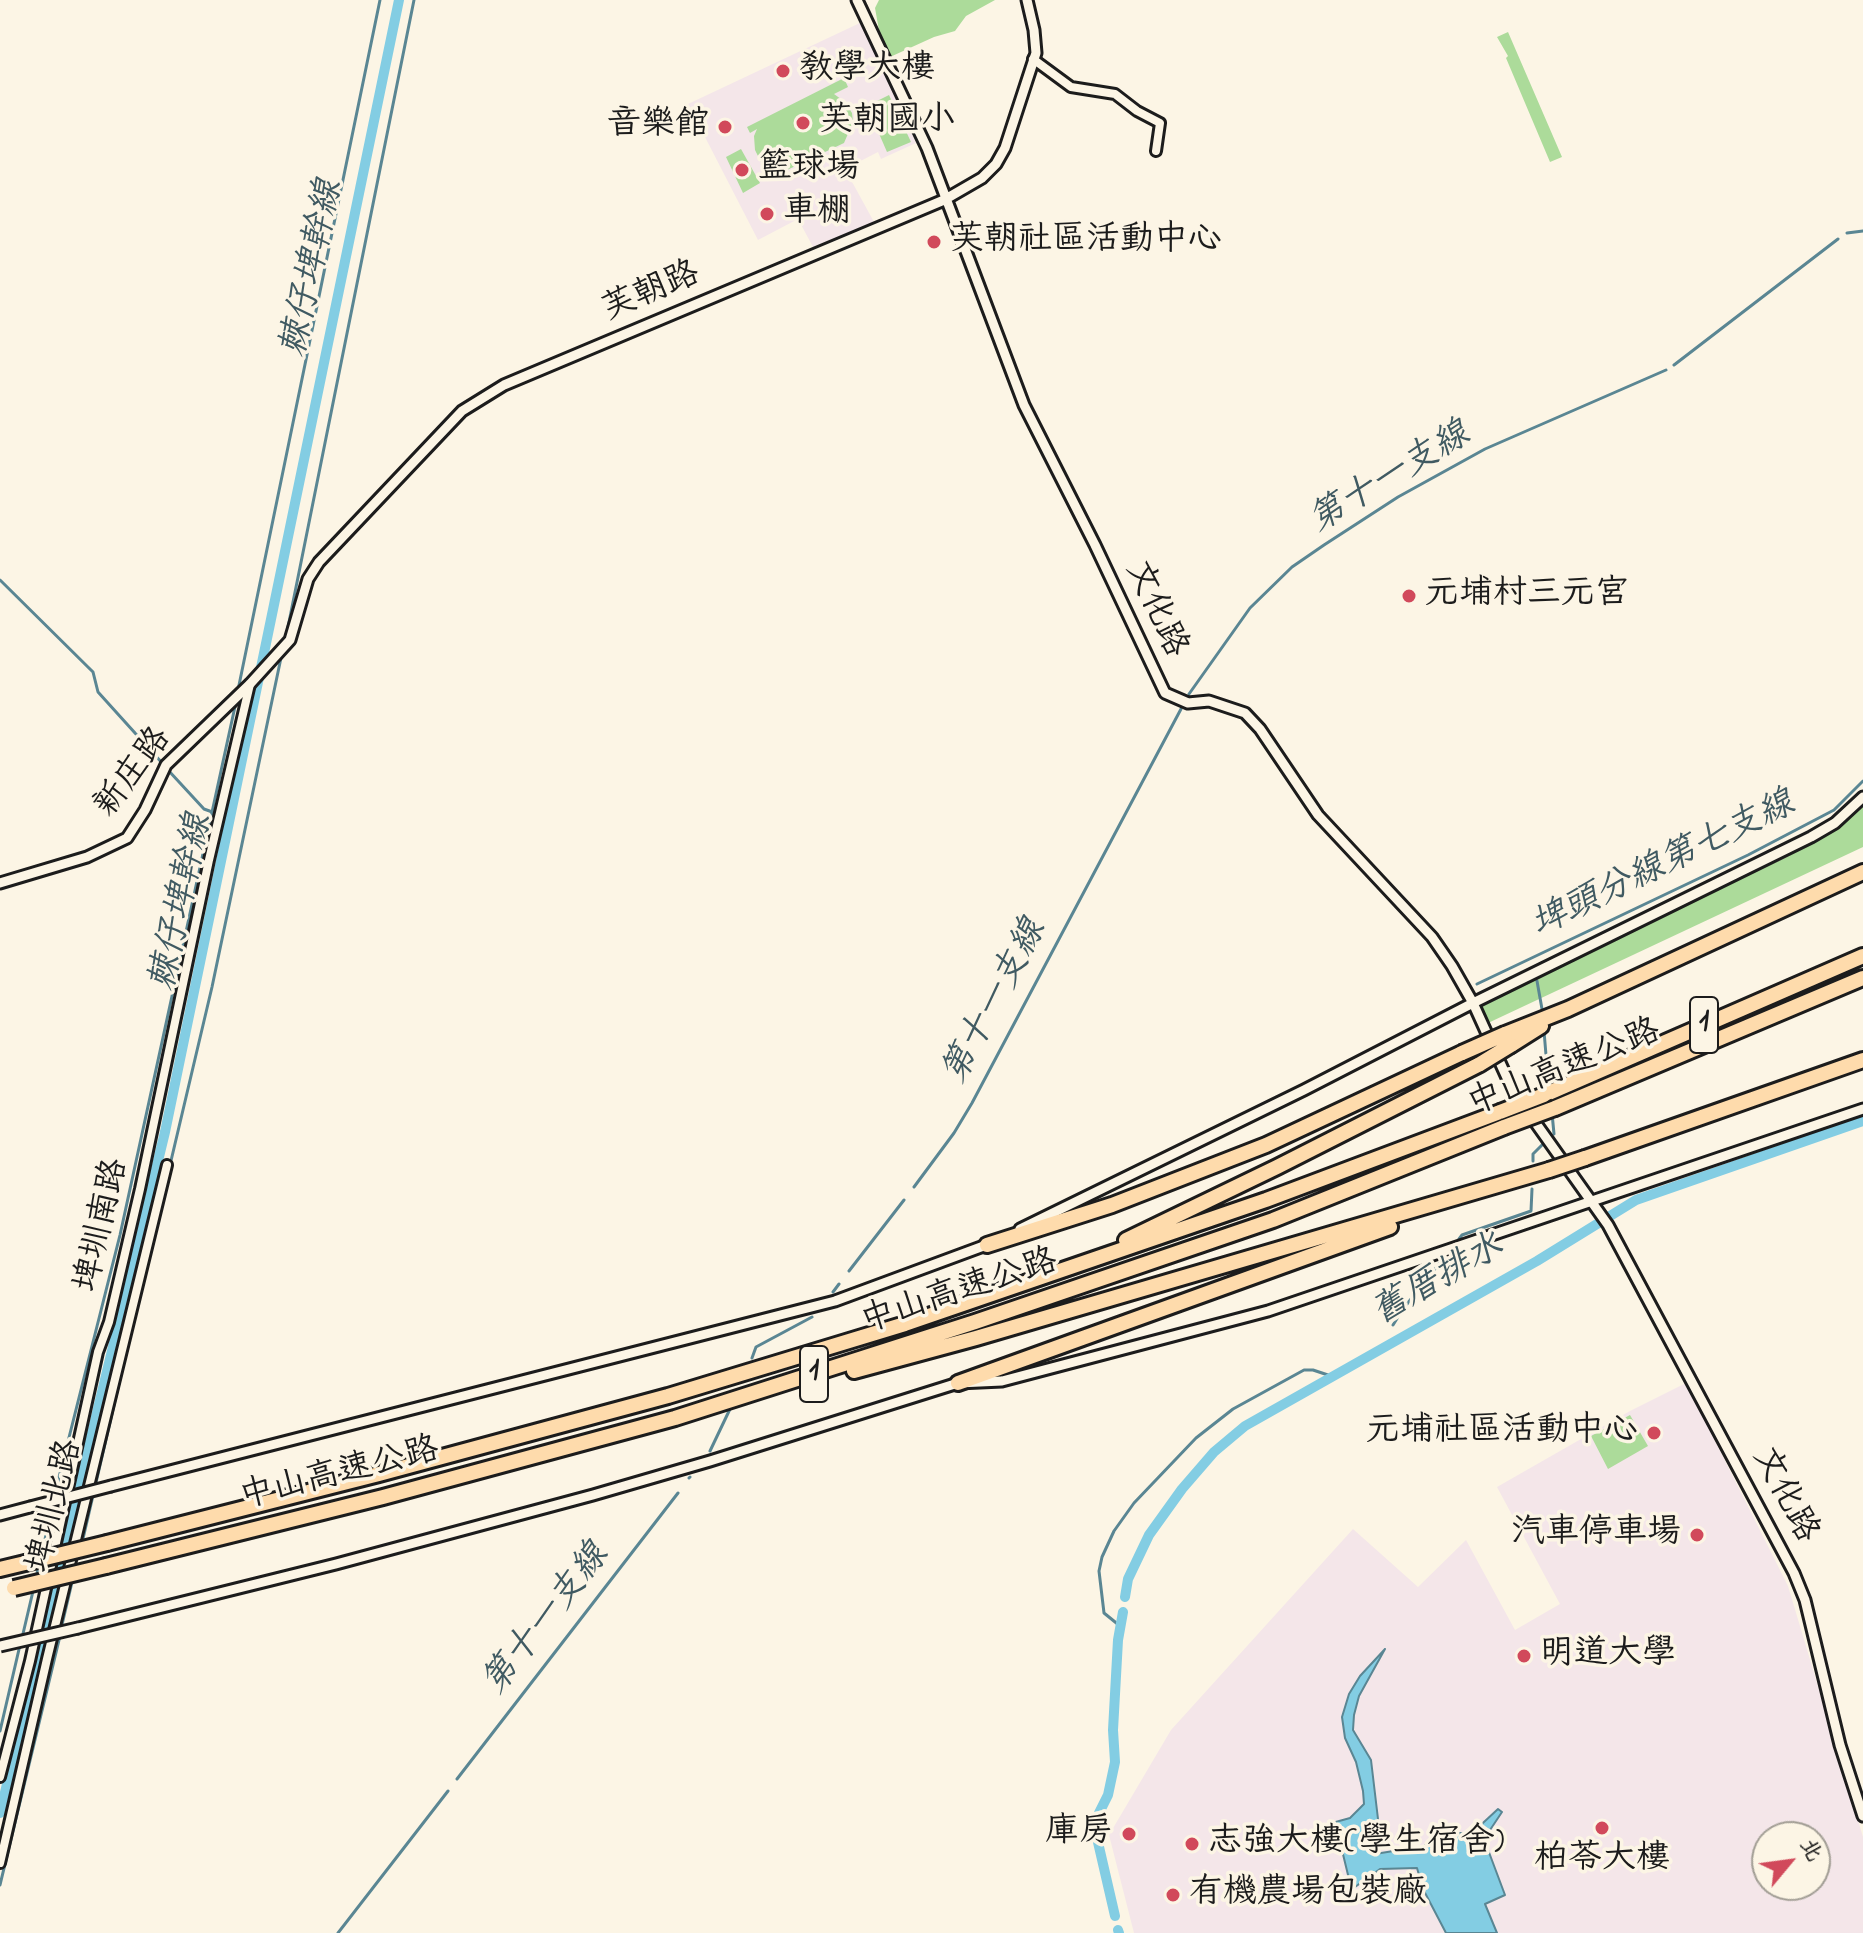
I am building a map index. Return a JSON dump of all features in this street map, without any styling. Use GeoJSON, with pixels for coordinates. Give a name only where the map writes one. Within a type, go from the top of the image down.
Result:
{"type":"FeatureCollection","features":[{"type":"Feature","properties":{"kind":"highway"},"geometry":{"type":"LineString","coordinates":[[987,1245],[1112,1205],[1266,1145],[1462,1053],[1508,1040],[1863,872]]}},
{"type":"Feature","properties":{"kind":"highway","name":"中山高速公路"},"geometry":{"type":"LineString","coordinates":[[7,1590],[383,1497],[675,1418],[975,1322],[1273,1220],[1502,1119],[1544,1095],[1863,956]]}},
{"type":"Feature","properties":{"kind":"highway","name":"中山高速公路"},"geometry":{"type":"LineString","coordinates":[[0,1569],[364,1478],[653,1400],[905,1324],[1502,1119],[1555,1108],[1863,978]]}},
{"type":"Feature","properties":{"kind":"highway"},"geometry":{"type":"LineString","coordinates":[[905,1324],[1100,1252],[1480,1064],[1508,1040]]}},
{"type":"Feature","properties":{"kind":"highway"},"geometry":{"type":"LineString","coordinates":[[675,1418],[976,1338],[1491,1188],[1863,1060]]}},
{"type":"Feature","properties":{"kind":"highway"},"geometry":{"type":"LineString","coordinates":[[958,1383],[1252,1278],[1491,1188]]}},
{"type":"Feature","properties":{"kind":"street","name":"文化路"},"geometry":{"type":"LineString","coordinates":[[857,0],[927,148],[944,200],[1024,405],[1165,693],[1188,703],[1209,701],[1245,713],[1260,729],[1318,815],[1432,937],[1473,1003],[1513,1091],[1606,1222],[1794,1573],[1805,1600],[1840,1745],[1863,1816]]}},
{"type":"Feature","properties":{"kind":"street"},"geometry":{"type":"LineString","coordinates":[[862,11],[867,0]]}},
{"type":"Feature","properties":{"kind":"street","name":"芙朝路"},"geometry":{"type":"LineString","coordinates":[[250,684],[290,640],[308,579],[319,562],[462,411],[484,396],[795,260],[944,200],[982,178],[996,164],[1005,148],[1036,53],[1027,0]]}},
{"type":"Feature","properties":{"kind":"street"},"geometry":{"type":"LineString","coordinates":[[1033,59],[1071,87],[1115,94],[1160,123],[1156,151]]}},
{"type":"Feature","properties":{"kind":"street","name":"新庄路"},"geometry":{"type":"LineString","coordinates":[[0,883],[87,857],[127,838],[145,810],[166,765],[250,684]]}},
{"type":"Feature","properties":{"kind":"street","name":"埤圳南路"},"geometry":{"type":"LineString","coordinates":[[0,1777],[30,1661],[98,1352],[109,1322],[140,1189],[209,860],[250,684]]}},
{"type":"Feature","properties":{"kind":"street"},"geometry":{"type":"LineString","coordinates":[[0,1515],[835,1301],[987,1245],[1811,837],[1835,823],[1863,797]]}},
{"type":"Feature","properties":{"kind":"street"},"geometry":{"type":"LineString","coordinates":[[0,1646],[336,1564],[593,1495],[958,1383],[1002,1381],[1268,1311],[1594,1205],[1863,1109]]}},
{"type":"Feature","properties":{"kind":"street","name":"埤圳北路"},"geometry":{"type":"LineString","coordinates":[[0,1863],[167,1165]]}},
{"type":"Feature","properties":{"kind":"shaded area","name":"芙朝國小"},"geometry":{"type":"Polygon","coordinates":[[[862,22],[916,143],[881,159],[878,152],[845,169],[874,222],[813,247],[798,219],[758,240],[688,104],[862,22]]]}},
{"type":"Feature","properties":{"kind":"shaded area","name":"明道大學"},"geometry":{"type":"Polygon","coordinates":[[[1686,1383],[1788,1586],[1863,1837],[1863,1933],[1134,1933],[1109,1835],[1171,1730],[1353,1529],[1418,1587],[1466,1540],[1515,1630],[1560,1604],[1497,1487],[1630,1411],[1686,1383]]]}},
{"type":"Feature","properties":{"kind":"green space"},"geometry":{"type":"Polygon","coordinates":[[[879,0],[995,0],[966,16],[955,31],[890,57],[880,36],[875,8],[879,0]]]}},
{"type":"Feature","properties":{"kind":"green space"},"geometry":{"type":"Polygon","coordinates":[[[1508,32],[1562,157],[1550,162],[1506,58],[1508,56],[1497,37],[1508,32]]]}},
{"type":"Feature","properties":{"kind":"green space"},"geometry":{"type":"Polygon","coordinates":[[[844,78],[848,87],[834,94],[845,102],[852,113],[853,122],[844,143],[785,171],[778,172],[762,164],[755,150],[757,129],[750,133],[747,127],[844,78]]]}},
{"type":"Feature","properties":{"kind":"green space"},"geometry":{"type":"Polygon","coordinates":[[[889,95],[911,142],[887,152],[867,106],[889,95]]]}},
{"type":"Feature","properties":{"kind":"green space","name":"籃球場"},"geometry":{"type":"Polygon","coordinates":[[[741,149],[760,183],[743,193],[726,157],[741,149]]]}},
{"type":"Feature","properties":{"kind":"green space"},"geometry":{"type":"Polygon","coordinates":[[[1863,805],[1863,847],[1488,1023],[1479,1006],[1657,917],[1787,857],[1826,834],[1863,805]]]}},
{"type":"Feature","properties":{"kind":"green space"},"geometry":{"type":"Polygon","coordinates":[[[1630,1415],[1648,1446],[1608,1469],[1591,1436],[1630,1415]]]}},
{"type":"Feature","properties":{"kind":"water"},"geometry":{"type":"Polygon","coordinates":[[[1385,1649],[1359,1696],[1354,1715],[1353,1730],[1371,1760],[1378,1819],[1360,1844],[1375,1854],[1424,1846],[1448,1832],[1471,1834],[1498,1809],[1502,1812],[1490,1830],[1487,1847],[1505,1895],[1485,1904],[1497,1933],[1446,1933],[1423,1889],[1417,1868],[1380,1869],[1355,1887],[1349,1879],[1341,1846],[1328,1841],[1325,1834],[1332,1823],[1350,1818],[1364,1804],[1356,1762],[1345,1738],[1342,1717],[1349,1694],[1360,1676],[1385,1649]]]}},
{"type":"Feature","properties":{"kind":"waterway"},"geometry":{"type":"LineString","coordinates":[[238,690],[380,0]]}},
{"type":"Feature","properties":{"kind":"waterway","name":"棘仔埤幹線"},"geometry":{"type":"LineString","coordinates":[[0,1813],[165,1132],[399,0]]}},
{"type":"Feature","properties":{"kind":"waterway"},"geometry":{"type":"LineString","coordinates":[[285,642],[414,0]]}},
{"type":"Feature","properties":{"kind":"waterway","name":"第十一支線"},"geometry":{"type":"LineString","coordinates":[[1847,233],[1863,231]]}},
{"type":"Feature","properties":{"kind":"waterway","name":"第十一支線"},"geometry":{"type":"LineString","coordinates":[[1674,365],[1838,239]]}},
{"type":"Feature","properties":{"kind":"waterway","name":"第十一支線"},"geometry":{"type":"LineString","coordinates":[[1189,694],[1250,608],[1292,567],[1324,545],[1398,497],[1485,449],[1666,370]]}},
{"type":"Feature","properties":{"kind":"waterway"},"geometry":{"type":"LineString","coordinates":[[0,580],[93,672],[98,692],[163,764]]}},
{"type":"Feature","properties":{"kind":"waterway"},"geometry":{"type":"LineString","coordinates":[[170,1165],[212,987],[282,653]]}},
{"type":"Feature","properties":{"kind":"waterway"},"geometry":{"type":"LineString","coordinates":[[54,1497],[120,1235],[236,702]]}},
{"type":"Feature","properties":{"kind":"waterway","name":"第十一支線"},"geometry":{"type":"LineString","coordinates":[[914,1187],[972,1103],[1181,709]]}},
{"type":"Feature","properties":{"kind":"waterway"},"geometry":{"type":"LineString","coordinates":[[168,770],[204,809],[215,813]]}},
{"type":"Feature","properties":{"kind":"waterway","name":"埤頭分線第七支線"},"geometry":{"type":"LineString","coordinates":[[1477,984],[1748,855],[1834,810],[1863,781]]}},
{"type":"Feature","properties":{"kind":"waterway"},"geometry":{"type":"LineString","coordinates":[[1537,981],[1542,1009]]}},
{"type":"Feature","properties":{"kind":"waterway"},"geometry":{"type":"LineString","coordinates":[[1544,1031],[1548,1079]]}},
{"type":"Feature","properties":{"kind":"waterway"},"geometry":{"type":"LineString","coordinates":[[1552,1113],[1554,1134]]}},
{"type":"Feature","properties":{"kind":"waterway","name":"舊厝排水"},"geometry":{"type":"LineString","coordinates":[[1125,1597],[1128,1579],[1149,1535],[1214,1452],[1245,1426],[1537,1261],[1636,1200],[1863,1121]]}},
{"type":"Feature","properties":{"kind":"waterway"},"geometry":{"type":"LineString","coordinates":[[1533,1161],[1533,1154],[1542,1145]]}},
{"type":"Feature","properties":{"kind":"waterway"},"geometry":{"type":"LineString","coordinates":[[1459,1239],[1462,1235],[1531,1211],[1532,1189]]}},
{"type":"Feature","properties":{"kind":"waterway","name":"第十一支線"},"geometry":{"type":"LineString","coordinates":[[849,1271],[904,1200]]}},
{"type":"Feature","properties":{"kind":"waterway"},"geometry":{"type":"LineString","coordinates":[[1393,1325],[1443,1259]]}},
{"type":"Feature","properties":{"kind":"waterway","name":"第十一支線"},"geometry":{"type":"LineString","coordinates":[[833,1292],[839,1284]]}},
{"type":"Feature","properties":{"kind":"waterway"},"geometry":{"type":"LineString","coordinates":[[82,1543],[140,1293]]}},
{"type":"Feature","properties":{"kind":"waterway","name":"第十一支線"},"geometry":{"type":"LineString","coordinates":[[752,1358],[756,1347],[812,1317]]}},
{"type":"Feature","properties":{"kind":"waterway","name":"舊厝排水"},"geometry":{"type":"LineString","coordinates":[[1376,1354],[1381,1347]]}},
{"type":"Feature","properties":{"kind":"waterway"},"geometry":{"type":"LineString","coordinates":[[1120,1626],[1104,1613],[1099,1571],[1114,1531],[1134,1503],[1196,1438],[1233,1409],[1304,1370],[1334,1377]]}},
{"type":"Feature","properties":{"kind":"waterway","name":"第十一支線"},"geometry":{"type":"LineString","coordinates":[[710,1451],[730,1409]]}},
{"type":"Feature","properties":{"kind":"waterway","name":"第十一支線"},"geometry":{"type":"LineString","coordinates":[[457,1779],[678,1493]]}},
{"type":"Feature","properties":{"kind":"waterway"},"geometry":{"type":"LineString","coordinates":[[42,1552],[53,1505]]}},
{"type":"Feature","properties":{"kind":"waterway"},"geometry":{"type":"LineString","coordinates":[[36,1579],[39,1563]]}},
{"type":"Feature","properties":{"kind":"waterway"},"geometry":{"type":"LineString","coordinates":[[61,1629],[73,1578]]}},
{"type":"Feature","properties":{"kind":"waterway"},"geometry":{"type":"LineString","coordinates":[[22,1638],[34,1587]]}},
{"type":"Feature","properties":{"kind":"waterway","name":"舊厝排水"},"geometry":{"type":"LineString","coordinates":[[1115,1916],[1097,1838],[1097,1817],[1108,1795],[1115,1762],[1113,1730],[1118,1640],[1123,1612]]}},
{"type":"Feature","properties":{"kind":"waterway"},"geometry":{"type":"LineString","coordinates":[[0,1885],[60,1636]]}},
{"type":"Feature","properties":{"kind":"waterway"},"geometry":{"type":"LineString","coordinates":[[0,1731],[20,1645]]}},
{"type":"Feature","properties":{"kind":"waterway","name":"第十一支線"},"geometry":{"type":"LineString","coordinates":[[338,1933],[448,1791]]}},
{"type":"Feature","properties":{"kind":"place","name":"教學大樓"},"geometry":{"type":"Point","coordinates":[783,71]}},
{"type":"Feature","properties":{"kind":"place","name":"芙朝國小"},"geometry":{"type":"Point","coordinates":[803,123]}},
{"type":"Feature","properties":{"kind":"place","name":"音樂館"},"geometry":{"type":"Point","coordinates":[725,127]}},
{"type":"Feature","properties":{"kind":"place","name":"籃球場"},"geometry":{"type":"Point","coordinates":[742,170]}},
{"type":"Feature","properties":{"kind":"place","name":"車棚"},"geometry":{"type":"Point","coordinates":[767,214]}},
{"type":"Feature","properties":{"kind":"place","name":"芙朝社區活動中心"},"geometry":{"type":"Point","coordinates":[934,242]}},
{"type":"Feature","properties":{"kind":"place","name":"元埔村三元宮"},"geometry":{"type":"Point","coordinates":[1409,596]}},
{"type":"Feature","properties":{"kind":"place","name":"元埔社區活動中心"},"geometry":{"type":"Point","coordinates":[1654,1433]}},
{"type":"Feature","properties":{"kind":"place","name":"汽車停車場"},"geometry":{"type":"Point","coordinates":[1697,1535]}},
{"type":"Feature","properties":{"kind":"place","name":"明道大學"},"geometry":{"type":"Point","coordinates":[1524,1656]}},
{"type":"Feature","properties":{"kind":"place","name":"柏苓大樓"},"geometry":{"type":"Point","coordinates":[1602,1828]}},
{"type":"Feature","properties":{"kind":"place","name":"庫房"},"geometry":{"type":"Point","coordinates":[1129,1834]}},
{"type":"Feature","properties":{"kind":"place","name":"志強大樓(學生宿舍)"},"geometry":{"type":"Point","coordinates":[1192,1844]}},
{"type":"Feature","properties":{"kind":"place","name":"有機農場包裝廠"},"geometry":{"type":"Point","coordinates":[1173,1895]}}]}
